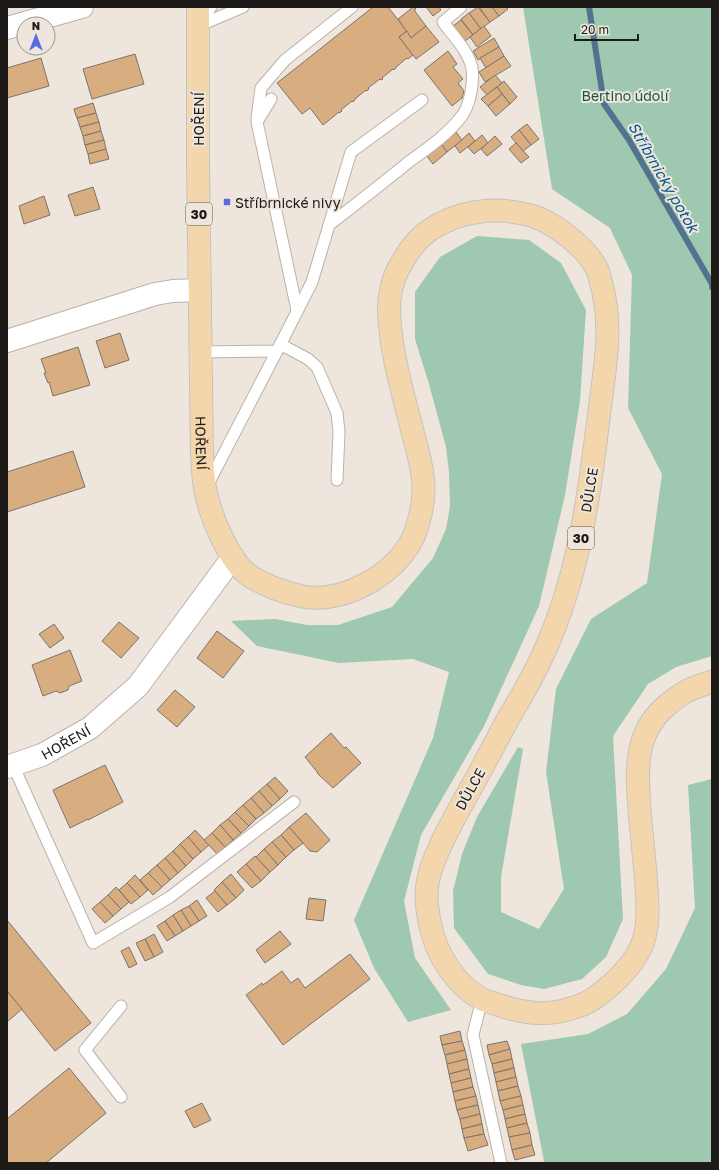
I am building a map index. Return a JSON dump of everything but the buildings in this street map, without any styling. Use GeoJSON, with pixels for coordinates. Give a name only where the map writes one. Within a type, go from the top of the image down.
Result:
{"type":"FeatureCollection","features":[{"type":"Feature","properties":{"kind":"main road","name":"HOŘENÍ"},"geometry":{"type":"LineString","coordinates":[[198,16],[198,164],[202,456],[205,490],[222,540],[233,557]]}},
{"type":"Feature","properties":{"kind":"main road","name":"DŮLCE"},"geometry":{"type":"LineString","coordinates":[[233,557],[245,572],[264,584],[287,593],[309,598],[329,597],[360,587],[380,576],[397,560],[414,538],[421,512],[424,491],[422,468],[395,362],[389,318],[390,293],[397,271],[410,249],[431,229],[453,217],[482,211],[511,211],[538,217],[562,230],[596,266],[604,291],[608,321],[606,358],[590,489],[583,530],[572,576],[557,620],[536,669],[450,827],[435,860],[428,880],[426,904],[431,930],[437,947],[448,968],[464,986],[482,999],[511,1010],[532,1014],[561,1012],[590,1002],[610,986],[632,965],[644,940],[648,908],[637,778],[640,748],[648,728],[656,714],[675,698],[694,686],[712,682]]}},
{"type":"Feature","properties":{"kind":"street"},"geometry":{"type":"LineString","coordinates":[[7,28],[82,7]]}},
{"type":"Feature","properties":{"kind":"street"},"geometry":{"type":"LineString","coordinates":[[7,341],[155,294],[173,291],[200,290]]}},
{"type":"Feature","properties":{"kind":"street","name":"HOŘENÍ"},"geometry":{"type":"LineString","coordinates":[[10,766],[42,754],[90,728],[138,686],[233,557]]}},
{"type":"Feature","properties":{"kind":"lane"},"geometry":{"type":"LineString","coordinates":[[198,16],[211,7]]}},
{"type":"Feature","properties":{"kind":"lane"},"geometry":{"type":"LineString","coordinates":[[198,16],[243,7]]}},
{"type":"Feature","properties":{"kind":"lane"},"geometry":{"type":"LineString","coordinates":[[297,310],[257,122],[262,88],[285,60],[352,7]]}},
{"type":"Feature","properties":{"kind":"lane"},"geometry":{"type":"LineString","coordinates":[[329,225],[425,150],[447,132],[461,117],[468,105],[472,85],[472,68],[467,53],[443,22],[461,7]]}},
{"type":"Feature","properties":{"kind":"lane"},"geometry":{"type":"LineString","coordinates":[[257,122],[271,98]]}},
{"type":"Feature","properties":{"kind":"lane"},"geometry":{"type":"LineString","coordinates":[[205,490],[312,282],[351,152],[422,100]]}},
{"type":"Feature","properties":{"kind":"lane"},"geometry":{"type":"LineString","coordinates":[[200,352],[279,348],[308,359],[317,367],[338,413],[340,432],[337,480]]}},
{"type":"Feature","properties":{"kind":"lane"},"geometry":{"type":"LineString","coordinates":[[10,766],[93,943],[170,897],[294,802]]}},
{"type":"Feature","properties":{"kind":"lane"},"geometry":{"type":"LineString","coordinates":[[482,999],[473,1035],[501,1163]]}},
{"type":"Feature","properties":{"kind":"lane"},"geometry":{"type":"LineString","coordinates":[[121,1006],[85,1050],[121,1097]]}},
{"type":"Feature","properties":{"kind":"green space","name":"Bertino údolí"},"geometry":{"type":"Polygon","coordinates":[[[523,7],[712,7],[712,656],[676,667],[648,684],[613,736],[623,919],[606,957],[582,979],[544,989],[521,985],[488,974],[454,928],[453,891],[462,854],[477,817],[518,747],[523,749],[501,877],[501,912],[539,929],[564,889],[546,772],[556,689],[591,619],[647,583],[662,474],[628,408],[632,275],[610,228],[552,189],[523,7]]]}},
{"type":"Feature","properties":{"kind":"green space"},"geometry":{"type":"Polygon","coordinates":[[[477,236],[529,240],[561,263],[586,310],[580,401],[565,495],[539,606],[484,726],[421,835],[404,901],[415,958],[451,1010],[408,1022],[374,968],[354,920],[433,738],[449,672],[413,659],[339,663],[257,646],[231,621],[275,619],[307,625],[338,625],[392,607],[433,558],[446,529],[450,506],[449,472],[446,447],[415,339],[415,292],[440,257],[477,236]]]}},
{"type":"Feature","properties":{"kind":"green space"},"geometry":{"type":"Polygon","coordinates":[[[712,779],[712,1163],[542,1163],[544,1161],[521,1044],[588,1034],[627,1014],[666,969],[695,908],[688,785],[712,779]]]}},
{"type":"Feature","properties":{"kind":"waterway","name":"Stříbrnický potok"},"geometry":{"type":"LineString","coordinates":[[589,7],[604,104],[629,140],[712,284],[712,287]]}},
{"type":"Feature","properties":{"kind":"place","name":"Stříbrnické nivy"},"geometry":{"type":"Point","coordinates":[227,202]}}]}
